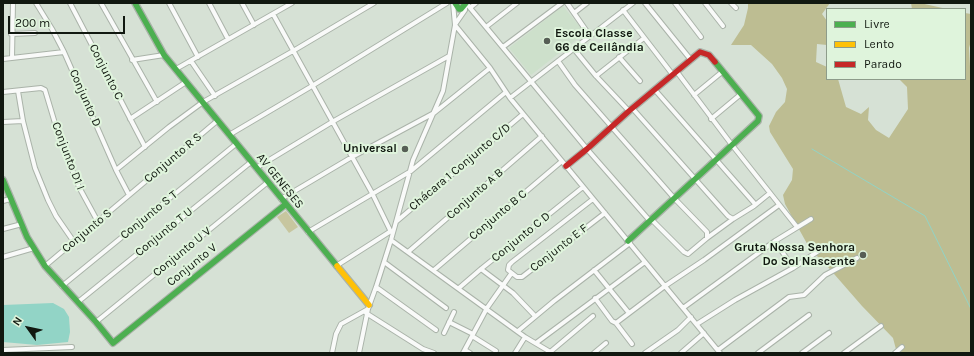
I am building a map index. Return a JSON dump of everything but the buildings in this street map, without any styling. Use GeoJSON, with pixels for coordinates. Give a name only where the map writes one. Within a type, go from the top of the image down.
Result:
{"type":"FeatureCollection","features":[{"type":"Feature","properties":{"kind":"street"},"geometry":{"type":"LineString","coordinates":[[12,58],[11,34],[13,3]]}},
{"type":"Feature","properties":{"kind":"street","name":"Conjunto D"},"geometry":{"type":"LineString","coordinates":[[36,3],[64,52],[116,170],[129,195]]}},
{"type":"Feature","properties":{"kind":"street","name":"Conjunto C"},"geometry":{"type":"LineString","coordinates":[[70,3],[145,147]]}},
{"type":"Feature","properties":{"kind":"street"},"geometry":{"type":"LineString","coordinates":[[101,3],[157,102]]}},
{"type":"Feature","properties":{"kind":"street","name":"AV GENESES"},"geometry":{"type":"LineString","coordinates":[[135,3],[164,55],[336,266],[368,309]]}},
{"type":"Feature","properties":{"kind":"street"},"geometry":{"type":"LineString","coordinates":[[169,3],[198,56]]}},
{"type":"Feature","properties":{"kind":"street"},"geometry":{"type":"LineString","coordinates":[[209,3],[228,39]]}},
{"type":"Feature","properties":{"kind":"street"},"geometry":{"type":"LineString","coordinates":[[242,3],[254,25]]}},
{"type":"Feature","properties":{"kind":"street"},"geometry":{"type":"LineString","coordinates":[[176,69],[292,3]]}},
{"type":"Feature","properties":{"kind":"street"},"geometry":{"type":"LineString","coordinates":[[116,170],[203,102],[374,3]]}},
{"type":"Feature","properties":{"kind":"street"},"geometry":{"type":"LineString","coordinates":[[229,135],[447,3]]}},
{"type":"Feature","properties":{"kind":"street"},"geometry":{"type":"LineString","coordinates":[[454,3],[459,9],[476,3]]}},
{"type":"Feature","properties":{"kind":"street"},"geometry":{"type":"LineString","coordinates":[[359,353],[368,309],[391,240],[392,231],[417,150],[443,91],[455,25],[454,3]]}},
{"type":"Feature","properties":{"kind":"street"},"geometry":{"type":"LineString","coordinates":[[486,27],[517,3]]}},
{"type":"Feature","properties":{"kind":"street"},"geometry":{"type":"LineString","coordinates":[[503,47],[562,3]]}},
{"type":"Feature","properties":{"kind":"street"},"geometry":{"type":"LineString","coordinates":[[567,3],[590,36]]}},
{"type":"Feature","properties":{"kind":"street"},"geometry":{"type":"LineString","coordinates":[[574,13],[587,3]]}},
{"type":"Feature","properties":{"kind":"street"},"geometry":{"type":"LineString","coordinates":[[510,98],[633,3]]}},
{"type":"Feature","properties":{"kind":"street"},"geometry":{"type":"LineString","coordinates":[[645,3],[691,60]]}},
{"type":"Feature","properties":{"kind":"street"},"geometry":{"type":"LineString","coordinates":[[675,3],[701,37]]}},
{"type":"Feature","properties":{"kind":"street"},"geometry":{"type":"LineString","coordinates":[[705,3],[723,26]]}},
{"type":"Feature","properties":{"kind":"street"},"geometry":{"type":"LineString","coordinates":[[731,3],[736,8]]}},
{"type":"Feature","properties":{"kind":"street"},"geometry":{"type":"LineString","coordinates":[[455,25],[467,5]]}},
{"type":"Feature","properties":{"kind":"street"},"geometry":{"type":"LineString","coordinates":[[467,5],[587,149],[651,220],[686,254],[691,252],[707,238],[770,193]]}},
{"type":"Feature","properties":{"kind":"street"},"geometry":{"type":"LineString","coordinates":[[623,10],[644,38],[694,95],[797,227]]}},
{"type":"Feature","properties":{"kind":"street"},"geometry":{"type":"LineString","coordinates":[[273,14],[392,231]]}},
{"type":"Feature","properties":{"kind":"street"},"geometry":{"type":"LineString","coordinates":[[455,25],[490,68],[510,98],[719,352],[789,297],[804,295],[825,275],[857,258]]}},
{"type":"Feature","properties":{"kind":"street"},"geometry":{"type":"LineString","coordinates":[[11,34],[35,33]]}},
{"type":"Feature","properties":{"kind":"street"},"geometry":{"type":"LineString","coordinates":[[596,76],[644,38]]}},
{"type":"Feature","properties":{"kind":"street"},"geometry":{"type":"LineString","coordinates":[[574,49],[596,76],[631,110],[728,216],[733,219]]}},
{"type":"Feature","properties":{"kind":"street"},"geometry":{"type":"LineString","coordinates":[[3,59],[64,52]]}},
{"type":"Feature","properties":{"kind":"street"},"geometry":{"type":"LineString","coordinates":[[518,331],[534,316],[629,242],[674,198],[758,121],[759,116],[708,55],[700,52],[587,149],[564,163]]}},
{"type":"Feature","properties":{"kind":"street"},"geometry":{"type":"LineString","coordinates":[[132,60],[164,55]]}},
{"type":"Feature","properties":{"kind":"street"},"geometry":{"type":"LineString","coordinates":[[256,168],[332,122],[449,56]]}},
{"type":"Feature","properties":{"kind":"street"},"geometry":{"type":"LineString","coordinates":[[619,58],[640,81]]}},
{"type":"Feature","properties":{"kind":"street"},"geometry":{"type":"LineString","coordinates":[[191,60],[215,96]]}},
{"type":"Feature","properties":{"kind":"street"},"geometry":{"type":"LineString","coordinates":[[558,61],[575,85],[674,198],[707,232],[707,238]]}},
{"type":"Feature","properties":{"kind":"street"},"geometry":{"type":"LineString","coordinates":[[281,199],[352,157],[434,113],[490,68]]}},
{"type":"Feature","properties":{"kind":"street"},"geometry":{"type":"LineString","coordinates":[[694,95],[722,72]]}},
{"type":"Feature","properties":{"kind":"street"},"geometry":{"type":"LineString","coordinates":[[130,119],[186,82]]}},
{"type":"Feature","properties":{"kind":"street","name":"Conjunto D1 I"},"geometry":{"type":"LineString","coordinates":[[18,91],[44,89],[60,140],[78,187],[98,222]]}},
{"type":"Feature","properties":{"kind":"street"},"geometry":{"type":"LineString","coordinates":[[655,90],[755,204]]}},
{"type":"Feature","properties":{"kind":"street"},"geometry":{"type":"LineString","coordinates":[[3,92],[18,91],[22,121],[35,168],[56,216],[74,242]]}},
{"type":"Feature","properties":{"kind":"street"},"geometry":{"type":"LineString","coordinates":[[308,232],[411,171],[506,92]]}},
{"type":"Feature","properties":{"kind":"street"},"geometry":{"type":"LineString","coordinates":[[711,118],[741,94]]}},
{"type":"Feature","properties":{"kind":"street","name":"Chácara 1 Conjunto C/D"},"geometry":{"type":"LineString","coordinates":[[396,221],[523,114]]}},
{"type":"Feature","properties":{"kind":"street"},"geometry":{"type":"LineString","coordinates":[[3,122],[22,121]]}},
{"type":"Feature","properties":{"kind":"street","name":"Conjunto R S"},"geometry":{"type":"LineString","coordinates":[[129,195],[217,121]]}},
{"type":"Feature","properties":{"kind":"street","name":"Conjunto A B"},"geometry":{"type":"LineString","coordinates":[[408,252],[542,136]]}},
{"type":"Feature","properties":{"kind":"street","name":"Conjunto S T"},"geometry":{"type":"LineString","coordinates":[[62,286],[236,144]]}},
{"type":"Feature","properties":{"kind":"street","name":"Conjunto T U"},"geometry":{"type":"LineString","coordinates":[[78,302],[251,162]]}},
{"type":"Feature","properties":{"kind":"street","name":"Conjunto B C"},"geometry":{"type":"LineString","coordinates":[[434,270],[564,163]]}},
{"type":"Feature","properties":{"kind":"street"},"geometry":{"type":"LineString","coordinates":[[3,180],[22,224],[45,266],[96,322]]}},
{"type":"Feature","properties":{"kind":"street","name":"Conjunto U V"},"geometry":{"type":"LineString","coordinates":[[96,322],[268,182]]}},
{"type":"Feature","properties":{"kind":"street","name":"Conjunto C D"},"geometry":{"type":"LineString","coordinates":[[459,288],[583,187]]}},
{"type":"Feature","properties":{"kind":"street","name":"Conjunto S"},"geometry":{"type":"LineString","coordinates":[[45,266],[129,195]]}},
{"type":"Feature","properties":{"kind":"street"},"geometry":{"type":"LineString","coordinates":[[3,201],[10,199]]}},
{"type":"Feature","properties":{"kind":"street"},"geometry":{"type":"LineString","coordinates":[[470,353],[464,351],[487,308],[511,274],[508,270],[509,265],[593,199]]}},
{"type":"Feature","properties":{"kind":"street","name":"Conjunto V"},"geometry":{"type":"LineString","coordinates":[[96,322],[113,343],[286,204]]}},
{"type":"Feature","properties":{"kind":"street"},"geometry":{"type":"LineString","coordinates":[[616,323],[629,312],[704,260],[779,205]]}},
{"type":"Feature","properties":{"kind":"street","name":"Conjunto E F"},"geometry":{"type":"LineString","coordinates":[[511,274],[517,277],[522,277],[605,213]]}},
{"type":"Feature","properties":{"kind":"street"},"geometry":{"type":"LineString","coordinates":[[683,308],[775,241],[811,220]]}},
{"type":"Feature","properties":{"kind":"street"},"geometry":{"type":"LineString","coordinates":[[3,229],[22,224]]}},
{"type":"Feature","properties":{"kind":"street"},"geometry":{"type":"LineString","coordinates":[[336,266],[392,231]]}},
{"type":"Feature","properties":{"kind":"street"},"geometry":{"type":"LineString","coordinates":[[391,240],[526,337],[550,352],[593,316]]}},
{"type":"Feature","properties":{"kind":"street"},"geometry":{"type":"LineString","coordinates":[[775,241],[793,268]]}},
{"type":"Feature","properties":{"kind":"street"},"geometry":{"type":"LineString","coordinates":[[3,257],[34,248]]}},
{"type":"Feature","properties":{"kind":"street"},"geometry":{"type":"LineString","coordinates":[[696,324],[735,300],[793,268],[820,250]]}},
{"type":"Feature","properties":{"kind":"street"},"geometry":{"type":"LineString","coordinates":[[384,262],[446,308]]}},
{"type":"Feature","properties":{"kind":"street"},"geometry":{"type":"LineString","coordinates":[[536,343],[645,262]]}},
{"type":"Feature","properties":{"kind":"street"},"geometry":{"type":"LineString","coordinates":[[481,269],[519,299],[534,316]]}},
{"type":"Feature","properties":{"kind":"street"},"geometry":{"type":"LineString","coordinates":[[594,270],[629,312]]}},
{"type":"Feature","properties":{"kind":"street"},"geometry":{"type":"LineString","coordinates":[[376,287],[436,330]]}},
{"type":"Feature","properties":{"kind":"street"},"geometry":{"type":"LineString","coordinates":[[595,298],[632,344]]}},
{"type":"Feature","properties":{"kind":"street"},"geometry":{"type":"LineString","coordinates":[[332,353],[336,334],[341,324],[368,309]]}},
{"type":"Feature","properties":{"kind":"street"},"geometry":{"type":"LineString","coordinates":[[368,309],[423,349],[434,353]]}},
{"type":"Feature","properties":{"kind":"street"},"geometry":{"type":"LineString","coordinates":[[444,333],[454,312]]}},
{"type":"Feature","properties":{"kind":"street"},"geometry":{"type":"LineString","coordinates":[[758,353],[809,315]]}},
{"type":"Feature","properties":{"kind":"street"},"geometry":{"type":"LineString","coordinates":[[645,353],[678,330],[691,318]]}},
{"type":"Feature","properties":{"kind":"street"},"geometry":{"type":"LineString","coordinates":[[449,322],[496,351]]}},
{"type":"Feature","properties":{"kind":"street"},"geometry":{"type":"LineString","coordinates":[[844,353],[880,326]]}},
{"type":"Feature","properties":{"kind":"street"},"geometry":{"type":"LineString","coordinates":[[681,353],[704,333]]}},
{"type":"Feature","properties":{"kind":"street"},"geometry":{"type":"LineString","coordinates":[[802,353],[829,333]]}},
{"type":"Feature","properties":{"kind":"street"},"geometry":{"type":"LineString","coordinates":[[515,353],[526,337]]}},
{"type":"Feature","properties":{"kind":"street"},"geometry":{"type":"LineString","coordinates":[[594,353],[606,343]]}},
{"type":"Feature","properties":{"kind":"street"},"geometry":{"type":"LineString","coordinates":[[3,350],[72,347]]}},
{"type":"Feature","properties":{"kind":"street"},"geometry":{"type":"LineString","coordinates":[[895,353],[902,347]]}},
{"type":"Feature","properties":{"kind":"shaded area","name":"Escola Classe 66 de Ceilândia"},"geometry":{"type":"Polygon","coordinates":[[[563,6],[585,33],[531,75],[509,48],[563,6]]]}},
{"type":"Feature","properties":{"kind":"shaded area"},"geometry":{"type":"Polygon","coordinates":[[[286,211],[298,227],[289,233],[277,217],[286,211]]]}},
{"type":"Feature","properties":{"kind":"green space"},"geometry":{"type":"Polygon","coordinates":[[[748,3],[830,3],[822,14],[826,20],[826,45],[817,44],[816,62],[826,67],[826,80],[838,80],[846,107],[861,114],[869,107],[868,120],[876,130],[889,138],[908,109],[907,87],[900,80],[966,80],[966,13],[971,14],[971,41],[969,48],[971,85],[971,353],[897,353],[893,338],[810,249],[785,204],[783,195],[792,180],[793,169],[770,132],[769,126],[776,112],[785,102],[787,89],[782,78],[772,64],[751,45],[731,45],[744,25],[748,3]]]}},
{"type":"Feature","properties":{"kind":"green space"},"geometry":{"type":"Polygon","coordinates":[[[911,3],[920,3],[942,8],[912,8],[911,3]]]}},
{"type":"Feature","properties":{"kind":"water"},"geometry":{"type":"Polygon","coordinates":[[[53,303],[64,309],[69,317],[70,332],[68,342],[37,345],[3,342],[3,305],[53,303]]]}},
{"type":"Feature","properties":{"kind":"waterway"},"geometry":{"type":"LineString","coordinates":[[812,149],[925,216],[971,309]]}},
{"type":"Feature","properties":{"kind":"traffic: fast"},"geometry":{"type":"LineString","coordinates":[[135,3],[164,55],[337,266]]}},
{"type":"Feature","properties":{"kind":"traffic: fast"},"geometry":{"type":"LineString","coordinates":[[455,3],[459,9],[461,9],[466,3]]}},
{"type":"Feature","properties":{"kind":"traffic: fast"},"geometry":{"type":"LineString","coordinates":[[628,241],[758,121],[759,116],[715,62]]}},
{"type":"Feature","properties":{"kind":"traffic: fast"},"geometry":{"type":"LineString","coordinates":[[3,180],[27,237],[45,266],[113,343],[286,204]]}},
{"type":"Feature","properties":{"kind":"traffic: slow"},"geometry":{"type":"LineString","coordinates":[[337,266],[369,305]]}},
{"type":"Feature","properties":{"kind":"traffic: jam"},"geometry":{"type":"LineString","coordinates":[[566,166],[700,52],[709,55],[715,62]]}},
{"type":"Feature","properties":{"kind":"place","name":"Escola Classe 66 de Ceilândia"},"geometry":{"type":"Point","coordinates":[547,41]}},
{"type":"Feature","properties":{"kind":"place","name":"Universal"},"geometry":{"type":"Point","coordinates":[405,149]}},
{"type":"Feature","properties":{"kind":"place","name":"Gruta Nossa Senhora Do Sol Nascente"},"geometry":{"type":"Point","coordinates":[863,255]}}]}
